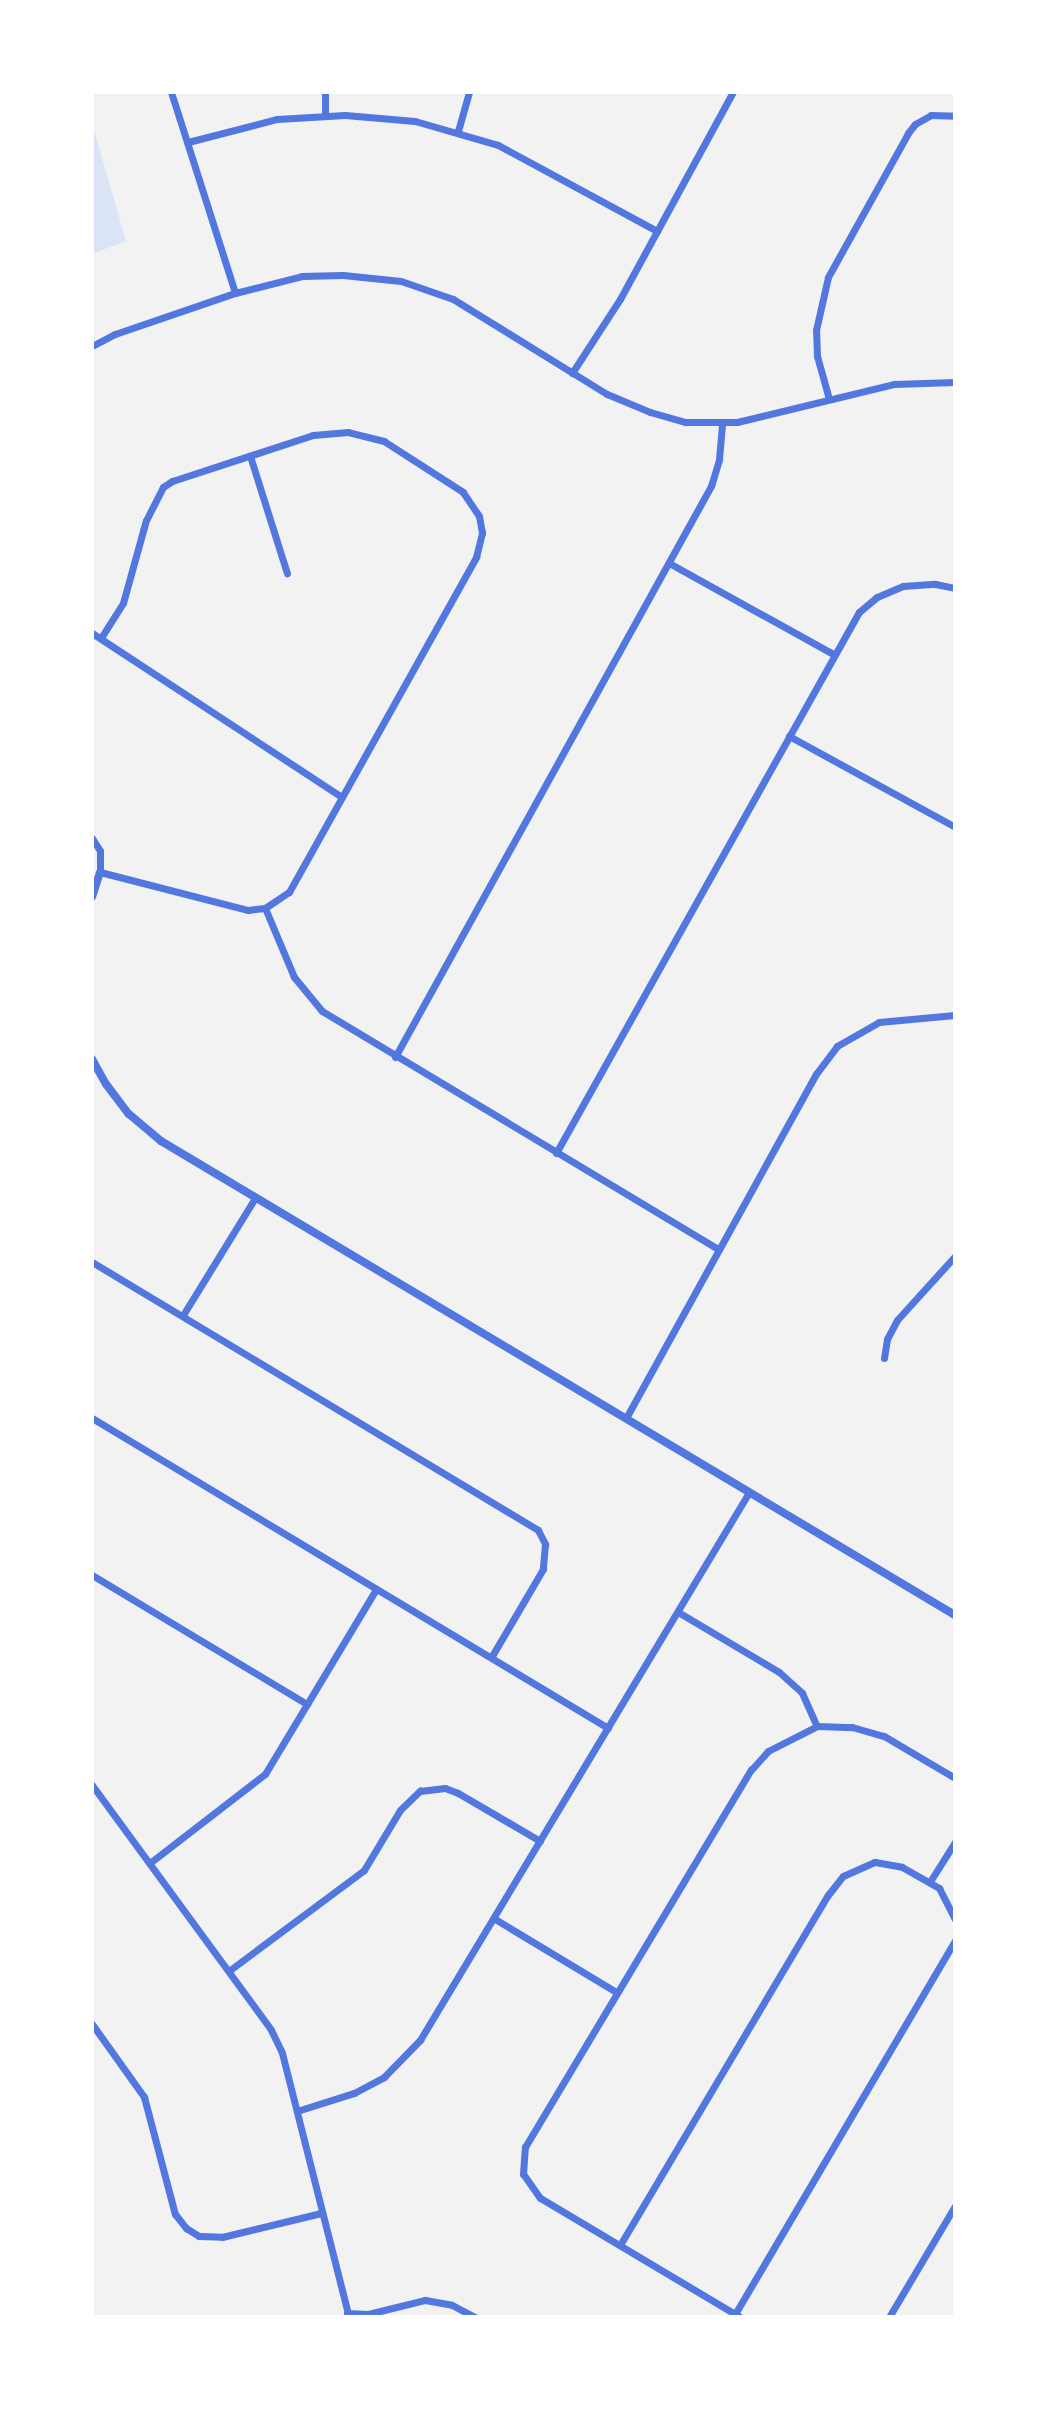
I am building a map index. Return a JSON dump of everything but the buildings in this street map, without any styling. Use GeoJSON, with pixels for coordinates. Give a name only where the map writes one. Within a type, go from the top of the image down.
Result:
{"type":"FeatureCollection","features":[{"type":"Feature","properties":{"kind":"street"},"geometry":{"type":"LineString","coordinates":[[171,92],[235,293]]}},
{"type":"Feature","properties":{"kind":"street"},"geometry":{"type":"LineString","coordinates":[[325,92],[325,115]]}},
{"type":"Feature","properties":{"kind":"street"},"geometry":{"type":"LineString","coordinates":[[458,131],[469,92]]}},
{"type":"Feature","properties":{"kind":"street"},"geometry":{"type":"LineString","coordinates":[[572,373],[620,299],[732,92]]}},
{"type":"Feature","properties":{"kind":"street"},"geometry":{"type":"LineString","coordinates":[[188,142],[260,122],[325,115],[399,118],[458,131],[525,157],[657,231]]}},
{"type":"Feature","properties":{"kind":"street"},"geometry":{"type":"LineString","coordinates":[[829,399],[817,356],[816,330],[828,277],[915,124],[931,115],[955,116]]}},
{"type":"Feature","properties":{"kind":"street"},"geometry":{"type":"LineString","coordinates":[[92,346],[115,334],[235,293],[315,275],[363,276],[401,281],[471,309],[607,394],[650,412],[686,422],[722,423],[765,417],[894,384],[955,382]]}},
{"type":"Feature","properties":{"kind":"street"},"geometry":{"type":"LineString","coordinates":[[395,1057],[715,477],[722,423]]}},
{"type":"Feature","properties":{"kind":"street"},"geometry":{"type":"LineString","coordinates":[[100,872],[237,908],[265,908],[289,892],[476,557],[482,533],[479,516],[463,492],[373,436],[324,432],[172,481],[156,495],[123,603],[101,638]]}},
{"type":"Feature","properties":{"kind":"street"},"geometry":{"type":"LineString","coordinates":[[250,456],[287,573]]}},
{"type":"Feature","properties":{"kind":"street"},"geometry":{"type":"LineString","coordinates":[[669,563],[833,654]]}},
{"type":"Feature","properties":{"kind":"street"},"geometry":{"type":"LineString","coordinates":[[556,1153],[859,612],[877,597],[914,584],[955,588]]}},
{"type":"Feature","properties":{"kind":"street"},"geometry":{"type":"LineString","coordinates":[[92,633],[342,797]]}},
{"type":"Feature","properties":{"kind":"street"},"geometry":{"type":"LineString","coordinates":[[789,736],[955,827]]}},
{"type":"Feature","properties":{"kind":"street"},"geometry":{"type":"LineString","coordinates":[[92,838],[100,851],[100,872],[92,897]]}},
{"type":"Feature","properties":{"kind":"street"},"geometry":{"type":"LineString","coordinates":[[265,908],[294,977],[322,1011],[718,1249]]}},
{"type":"Feature","properties":{"kind":"street"},"geometry":{"type":"LineString","coordinates":[[626,1418],[816,1074],[837,1046],[879,1022],[955,1015]]}},
{"type":"Feature","properties":{"kind":"street"},"geometry":{"type":"LineString","coordinates":[[92,1059],[117,1099],[144,1128],[255,1198],[955,1615]]}},
{"type":"Feature","properties":{"kind":"street"},"geometry":{"type":"LineString","coordinates":[[183,1315],[255,1198]]}},
{"type":"Feature","properties":{"kind":"street"},"geometry":{"type":"LineString","coordinates":[[884,1358],[887,1339],[897,1320],[955,1256]]}},
{"type":"Feature","properties":{"kind":"street"},"geometry":{"type":"LineString","coordinates":[[92,1262],[538,1530],[545,1544],[543,1569],[492,1656]]}},
{"type":"Feature","properties":{"kind":"street"},"geometry":{"type":"LineString","coordinates":[[92,1418],[608,1728]]}},
{"type":"Feature","properties":{"kind":"street"},"geometry":{"type":"LineString","coordinates":[[297,2111],[354,2093],[384,2077],[405,2058],[438,2015],[748,1494]]}},
{"type":"Feature","properties":{"kind":"street"},"geometry":{"type":"LineString","coordinates":[[92,1575],[307,1704]]}},
{"type":"Feature","properties":{"kind":"street"},"geometry":{"type":"LineString","coordinates":[[151,1862],[265,1774],[376,1589]]}},
{"type":"Feature","properties":{"kind":"street"},"geometry":{"type":"LineString","coordinates":[[678,1612],[779,1672],[802,1693],[817,1726]]}},
{"type":"Feature","properties":{"kind":"street"},"geometry":{"type":"LineString","coordinates":[[955,1778],[884,1736],[852,1727],[817,1726],[777,1744],[751,1770],[529,2139],[521,2161],[525,2181],[533,2193],[737,2316],[955,1940]]}},
{"type":"Feature","properties":{"kind":"street"},"geometry":{"type":"LineString","coordinates":[[92,1785],[230,1970],[276,2041],[297,2111],[348,2315],[368,2314],[425,2300],[452,2305],[475,2317]]}},
{"type":"Feature","properties":{"kind":"street"},"geometry":{"type":"LineString","coordinates":[[230,1970],[364,1870],[400,1810],[420,1791],[445,1788],[458,1793],[540,1841]]}},
{"type":"Feature","properties":{"kind":"street"},"geometry":{"type":"LineString","coordinates":[[931,1880],[955,1842]]}},
{"type":"Feature","properties":{"kind":"street"},"geometry":{"type":"LineString","coordinates":[[620,2245],[843,1876],[875,1862],[902,1867],[931,1880],[948,1899],[955,1919]]}},
{"type":"Feature","properties":{"kind":"street"},"geometry":{"type":"LineString","coordinates":[[495,1919],[616,1992]]}},
{"type":"Feature","properties":{"kind":"street"},"geometry":{"type":"LineString","coordinates":[[92,2024],[144,2097],[175,2214],[186,2228],[199,2236],[222,2237],[321,2213]]}},
{"type":"Feature","properties":{"kind":"street"},"geometry":{"type":"LineString","coordinates":[[889,2317],[955,2206]]}},
{"type":"Feature","properties":{"kind":"shaded area"},"geometry":{"type":"Polygon","coordinates":[[[92,123],[126,241],[92,254],[92,123]]]}}]}
